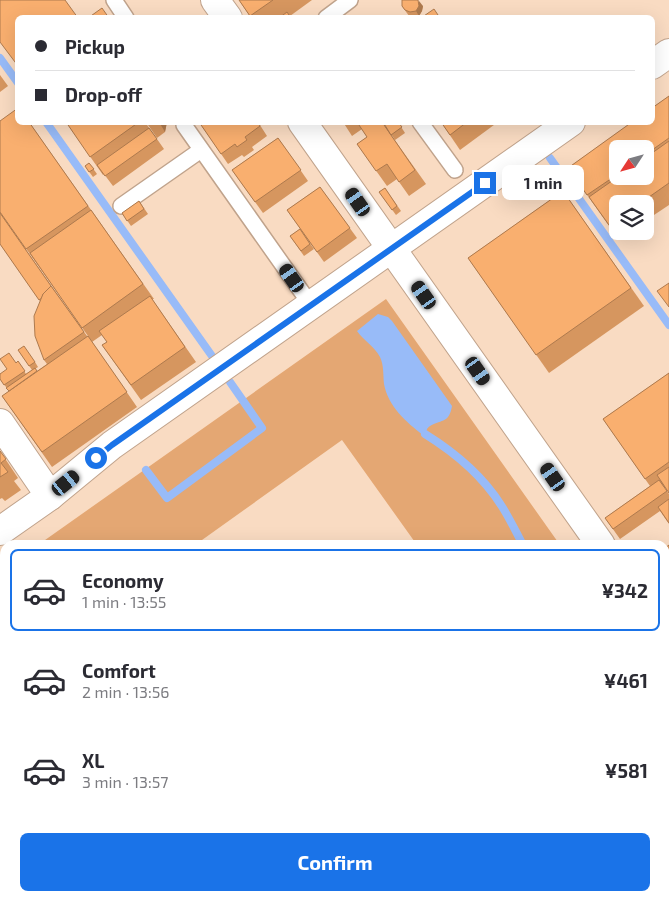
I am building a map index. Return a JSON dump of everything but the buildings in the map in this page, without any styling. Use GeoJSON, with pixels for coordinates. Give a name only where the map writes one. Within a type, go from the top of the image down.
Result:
{"type":"FeatureCollection","features":[{"type":"Feature","properties":{"kind":"street"},"geometry":{"type":"LineString","coordinates":[[215,0],[226,15]]}},
{"type":"Feature","properties":{"kind":"street"},"geometry":{"type":"LineString","coordinates":[[655,63],[669,53]]}},
{"type":"Feature","properties":{"kind":"street"},"geometry":{"type":"LineString","coordinates":[[304,125],[597,540]]}},
{"type":"Feature","properties":{"kind":"street"},"geometry":{"type":"LineString","coordinates":[[0,531],[50,496],[112,445],[567,125]]}},
{"type":"Feature","properties":{"kind":"street"},"geometry":{"type":"LineString","coordinates":[[0,423],[50,496]]}},
{"type":"Feature","properties":{"kind":"lane"},"geometry":{"type":"LineString","coordinates":[[114,0],[124,15]]}},
{"type":"Feature","properties":{"kind":"lane"},"geometry":{"type":"LineString","coordinates":[[332,15],[345,9]]}},
{"type":"Feature","properties":{"kind":"lane"},"geometry":{"type":"LineString","coordinates":[[184,125],[311,305]]}},
{"type":"Feature","properties":{"kind":"lane"},"geometry":{"type":"LineString","coordinates":[[422,125],[455,170]]}},
{"type":"Feature","properties":{"kind":"lane"},"geometry":{"type":"LineString","coordinates":[[121,206],[201,150]]}},
{"type":"Feature","properties":{"kind":"shaded area"},"geometry":{"type":"Polygon","coordinates":[[[386,299],[556,540],[413,540],[342,440],[202,540],[45,540],[386,299]]]}},
{"type":"Feature","properties":{"kind":"water"},"geometry":{"type":"Polygon","coordinates":[[[378,314],[388,317],[392,321],[452,406],[445,420],[430,426],[423,435],[404,419],[389,399],[384,384],[383,367],[380,357],[357,331],[378,314]]]}},
{"type":"Feature","properties":{"kind":"waterway"},"geometry":{"type":"LineString","coordinates":[[0,58],[15,79]]}},
{"type":"Feature","properties":{"kind":"waterway"},"geometry":{"type":"LineString","coordinates":[[48,125],[212,356]]}},
{"type":"Feature","properties":{"kind":"waterway"},"geometry":{"type":"LineString","coordinates":[[550,158],[669,325]]}},
{"type":"Feature","properties":{"kind":"waterway"},"geometry":{"type":"LineString","coordinates":[[146,470],[167,498],[262,428],[230,382]]}},
{"type":"Feature","properties":{"kind":"waterway"},"geometry":{"type":"LineString","coordinates":[[425,434],[457,456],[485,484],[504,510],[520,540]]}},
{"type":"Feature","properties":{"kind":"route"},"geometry":{"type":"LineString","coordinates":[[96,458],[485,183]]}}]}
